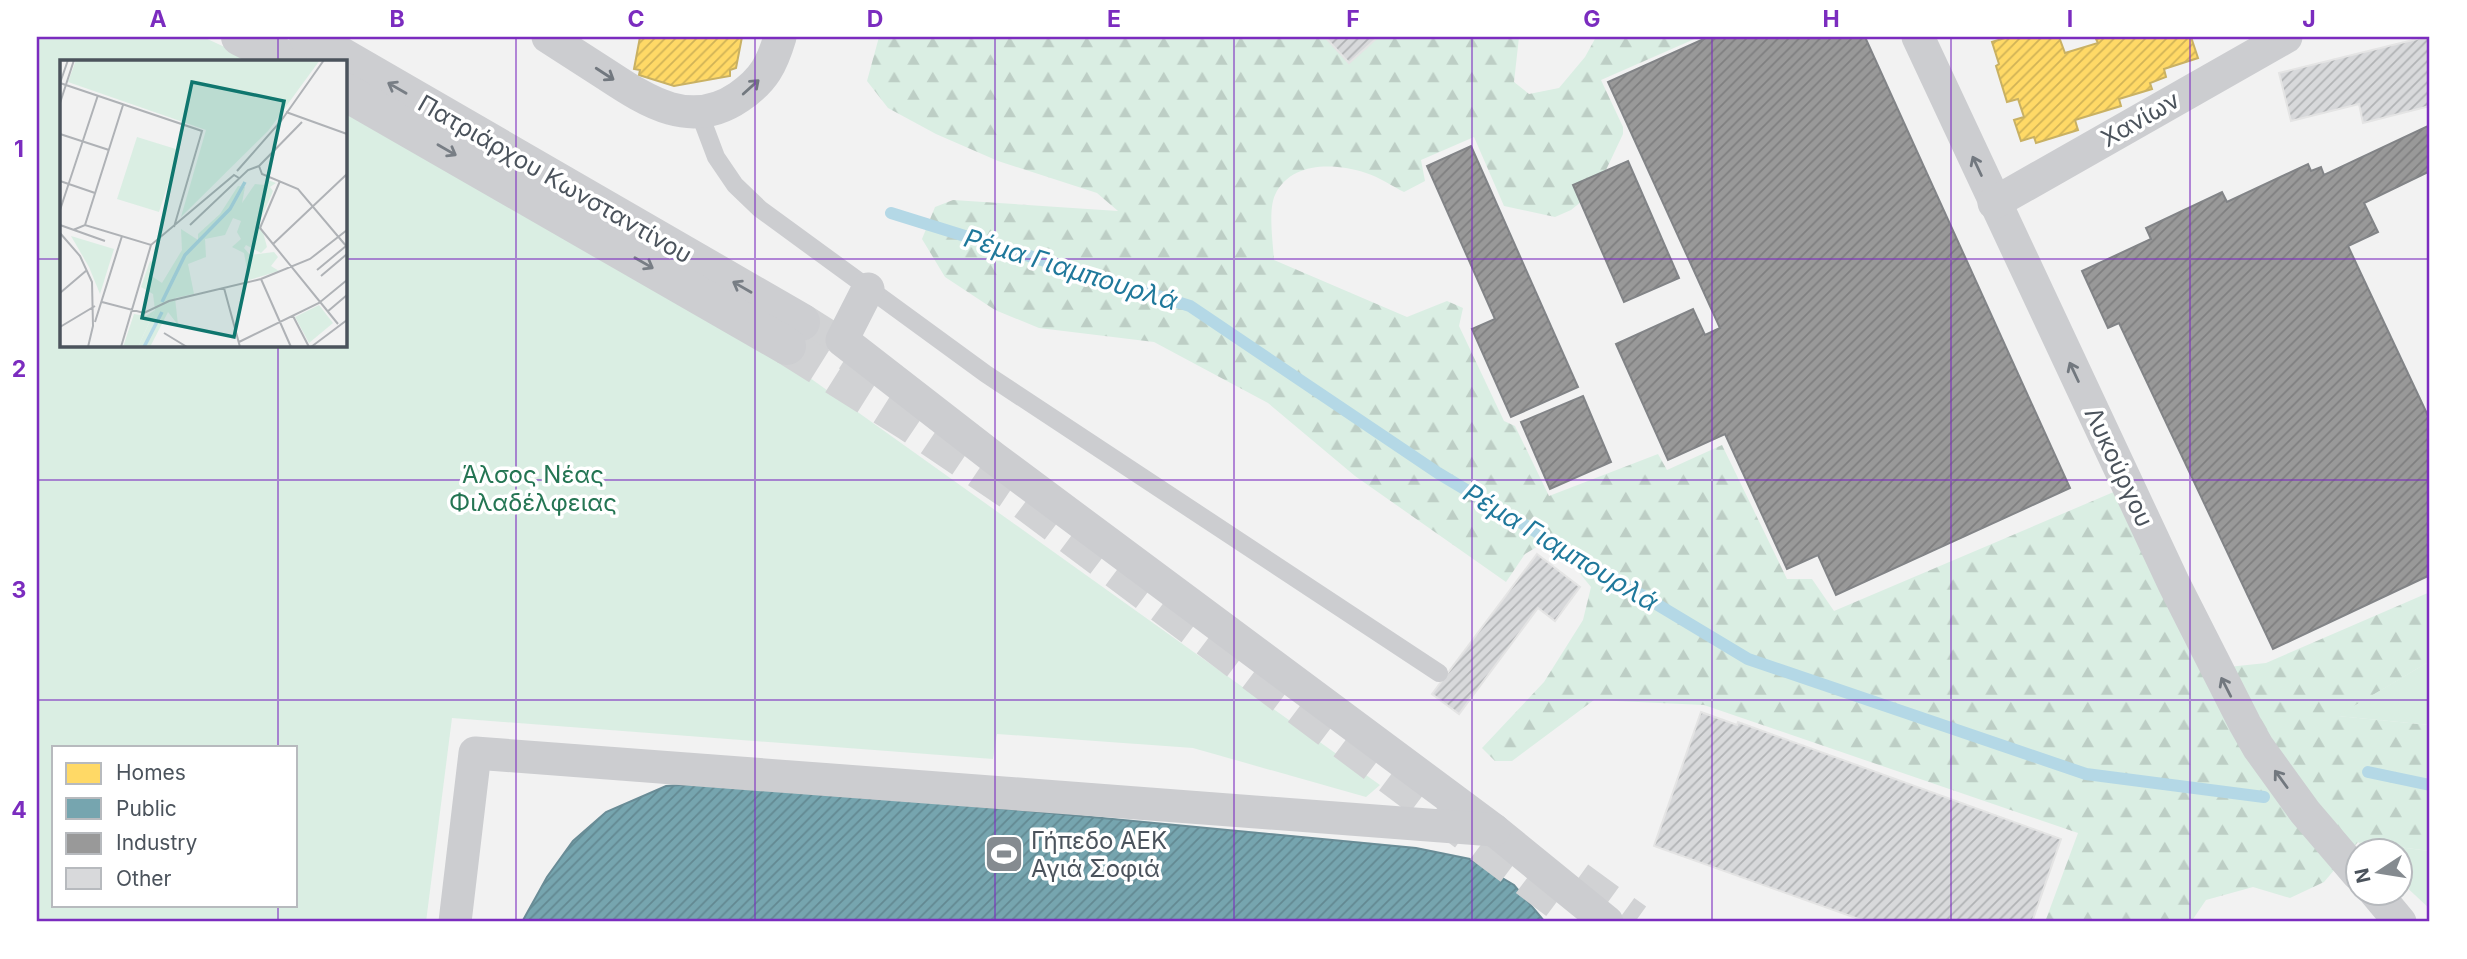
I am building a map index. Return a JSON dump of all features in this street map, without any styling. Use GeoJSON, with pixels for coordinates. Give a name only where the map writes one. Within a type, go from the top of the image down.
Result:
{"type":"FeatureCollection","features":[{"type":"Feature","properties":{"kind":"main road"},"geometry":{"type":"LineString","coordinates":[[240,37],[287,60]]}},
{"type":"Feature","properties":{"kind":"main road","name":"Πατριάρχου Κωνσταντίνου"},"geometry":{"type":"LineString","coordinates":[[308,37],[346,60]]}},
{"type":"Feature","properties":{"kind":"main road","name":"Πατριάρχου Κωνσταντίνου"},"geometry":{"type":"LineString","coordinates":[[346,60],[794,334],[346,93]]}},
{"type":"Feature","properties":{"kind":"street"},"geometry":{"type":"LineString","coordinates":[[548,37],[642,98],[670,110],[699,112],[728,104],[754,87],[773,62],[780,37]]}},
{"type":"Feature","properties":{"kind":"street","name":"Λυκούργου"},"geometry":{"type":"LineString","coordinates":[[1918,37],[2174,584],[2258,747],[2305,812],[2344,858]]}},
{"type":"Feature","properties":{"kind":"street","name":"Χανίων"},"geometry":{"type":"LineString","coordinates":[[1994,203],[2286,37]]}},
{"type":"Feature","properties":{"kind":"street"},"geometry":{"type":"LineString","coordinates":[[867,289],[842,340],[994,458],[1494,830],[1606,922]]}},
{"type":"Feature","properties":{"kind":"street"},"geometry":{"type":"LineString","coordinates":[[455,922],[475,753],[1494,830]]}},
{"type":"Feature","properties":{"kind":"street"},"geometry":{"type":"LineString","coordinates":[[2387,906],[2400,922]]}},
{"type":"Feature","properties":{"kind":"lane"},"geometry":{"type":"LineString","coordinates":[[699,112],[716,158],[736,185],[760,209],[986,374],[1439,673]]}},
{"type":"Feature","properties":{"kind":"green space","name":"Άλσος Νέας Φιλαδέλφειας"},"geometry":{"type":"Polygon","coordinates":[[[37,37],[203,37],[253,60],[60,60],[60,346],[346,346],[346,106],[789,363],[1380,785],[1366,797],[1193,748],[997,734],[993,759],[452,718],[426,922],[37,922],[37,37]]]}},
{"type":"Feature","properties":{"kind":"green space"},"geometry":{"type":"Polygon","coordinates":[[[879,37],[1519,37],[1514,82],[1529,94],[1559,88],[1585,57],[1596,37],[1699,37],[1601,80],[1623,127],[1623,134],[1597,189],[1571,210],[1555,217],[1504,206],[1474,137],[1421,160],[1425,181],[1404,192],[1371,175],[1341,167],[1303,170],[1292,176],[1282,184],[1273,201],[1274,260],[1407,317],[1447,301],[1463,308],[1459,326],[1504,421],[1515,426],[1549,496],[1658,454],[1667,470],[1722,445],[1787,579],[1812,579],[1834,611],[2116,491],[2200,670],[2266,663],[2430,592],[2430,661],[2338,716],[2430,725],[2430,851],[2414,849],[2414,836],[2344,836],[2344,858],[2324,882],[2290,898],[2253,887],[2206,900],[2191,922],[2045,922],[2078,833],[1704,705],[1594,700],[1512,761],[1495,761],[1482,748],[1544,682],[1583,620],[1591,587],[1573,565],[1540,545],[1525,554],[1506,582],[1355,476],[1268,403],[1154,342],[1039,328],[995,310],[945,277],[922,239],[935,207],[953,200],[1118,211],[1097,193],[998,161],[936,134],[888,108],[867,81],[879,37]]]}},
{"type":"Feature","properties":{"kind":"green space"},"geometry":{"type":"Polygon","coordinates":[[[2430,661],[2430,725],[2337,716],[2430,661]]]}},
{"type":"Feature","properties":{"kind":"green space"},"geometry":{"type":"Polygon","coordinates":[[[2414,849],[2430,851],[2430,909],[2414,894],[2414,849]]]}},
{"type":"Feature","properties":{"kind":"building: Homes"},"geometry":{"type":"Polygon","coordinates":[[[640,37],[742,37],[736,68],[730,70],[730,76],[674,86],[639,75],[640,70],[634,69],[640,37]]]}},
{"type":"Feature","properties":{"kind":"building: Homes"},"geometry":{"type":"Polygon","coordinates":[[[2008,37],[2059,37],[2065,53],[2098,43],[2096,39],[2105,37],[2191,37],[2198,58],[2164,69],[2166,77],[2150,83],[2152,89],[2119,99],[2121,106],[2075,120],[2078,130],[2036,143],[2034,137],[2021,141],[2014,120],[2024,117],[2018,99],[2007,102],[1996,66],[1999,64],[1992,42],[2008,37]]]}},
{"type":"Feature","properties":{"kind":"building: Public","name":"Γήπεδο ΑΕΚ Αγιά Σοφιά"},"geometry":{"type":"Polygon","coordinates":[[[725,782],[1416,848],[1470,859],[1514,885],[1545,922],[522,922],[547,877],[573,841],[606,812],[666,786],[725,782]]]}},
{"type":"Feature","properties":{"kind":"building: Industry"},"geometry":{"type":"Polygon","coordinates":[[[1708,37],[1865,37],[2070,488],[1836,595],[1818,555],[1787,569],[1725,434],[1668,460],[1616,344],[1693,309],[1705,335],[1720,328],[1608,82],[1708,37]]]}},
{"type":"Feature","properties":{"kind":"building: Industry"},"geometry":{"type":"Polygon","coordinates":[[[2430,125],[2430,171],[2364,203],[2378,232],[2348,246],[2430,420],[2430,575],[2273,649],[2119,323],[2108,328],[2082,271],[2151,239],[2146,228],[2222,192],[2227,202],[2308,164],[2311,171],[2321,167],[2324,175],[2430,125]]]}},
{"type":"Feature","properties":{"kind":"building: Industry"},"geometry":{"type":"Polygon","coordinates":[[[1471,146],[1578,387],[1511,417],[1472,329],[1495,319],[1427,166],[1471,146]]]}},
{"type":"Feature","properties":{"kind":"building: Industry"},"geometry":{"type":"Polygon","coordinates":[[[1628,161],[1679,278],[1624,302],[1573,185],[1628,161]]]}},
{"type":"Feature","properties":{"kind":"building: Industry"},"geometry":{"type":"Polygon","coordinates":[[[1583,396],[1611,462],[1550,489],[1521,422],[1583,396]]]}},
{"type":"Feature","properties":{"kind":"building: Other"},"geometry":{"type":"Polygon","coordinates":[[[1325,37],[1378,37],[1349,63],[1325,37]]]}},
{"type":"Feature","properties":{"kind":"building: Other"},"geometry":{"type":"Polygon","coordinates":[[[2430,37],[2430,106],[2363,123],[2359,104],[2291,121],[2279,73],[2430,37]]]}},
{"type":"Feature","properties":{"kind":"building: Other"},"geometry":{"type":"Polygon","coordinates":[[[1537,554],[1580,587],[1555,621],[1538,608],[1459,714],[1432,694],[1537,554]]]}},
{"type":"Feature","properties":{"kind":"building: Other"},"geometry":{"type":"Polygon","coordinates":[[[1701,712],[1737,725],[1738,722],[2061,839],[2032,922],[1867,922],[1654,846],[1701,712]]]}},
{"type":"Feature","properties":{"kind":"waterway","name":"Ρέμα Γιαμπουρλά"},"geometry":{"type":"LineString","coordinates":[[891,213],[1190,306],[1438,473],[1748,659],[2086,774],[2264,797]]}},
{"type":"Feature","properties":{"kind":"waterway","name":"Ρέμα Γιαμπουρλά"},"geometry":{"type":"LineString","coordinates":[[2368,772],[2430,785]]}},
{"type":"Feature","properties":{"kind":"tunnel"},"geometry":{"type":"LineString","coordinates":[[801,322],[869,365]]}},
{"type":"Feature","properties":{"kind":"tunnel"},"geometry":{"type":"LineString","coordinates":[[787,346],[910,423],[1021,498],[1566,907]]}},
{"type":"Feature","properties":{"kind":"tunnel"},"geometry":{"type":"LineString","coordinates":[[1577,880],[1635,922]]}},
{"type":"Feature","properties":{"kind":"place","name":"Γήπεδο ΑΕΚ Αγιά Σοφιά"},"geometry":{"type":"Point","coordinates":[1004,854]}}]}
